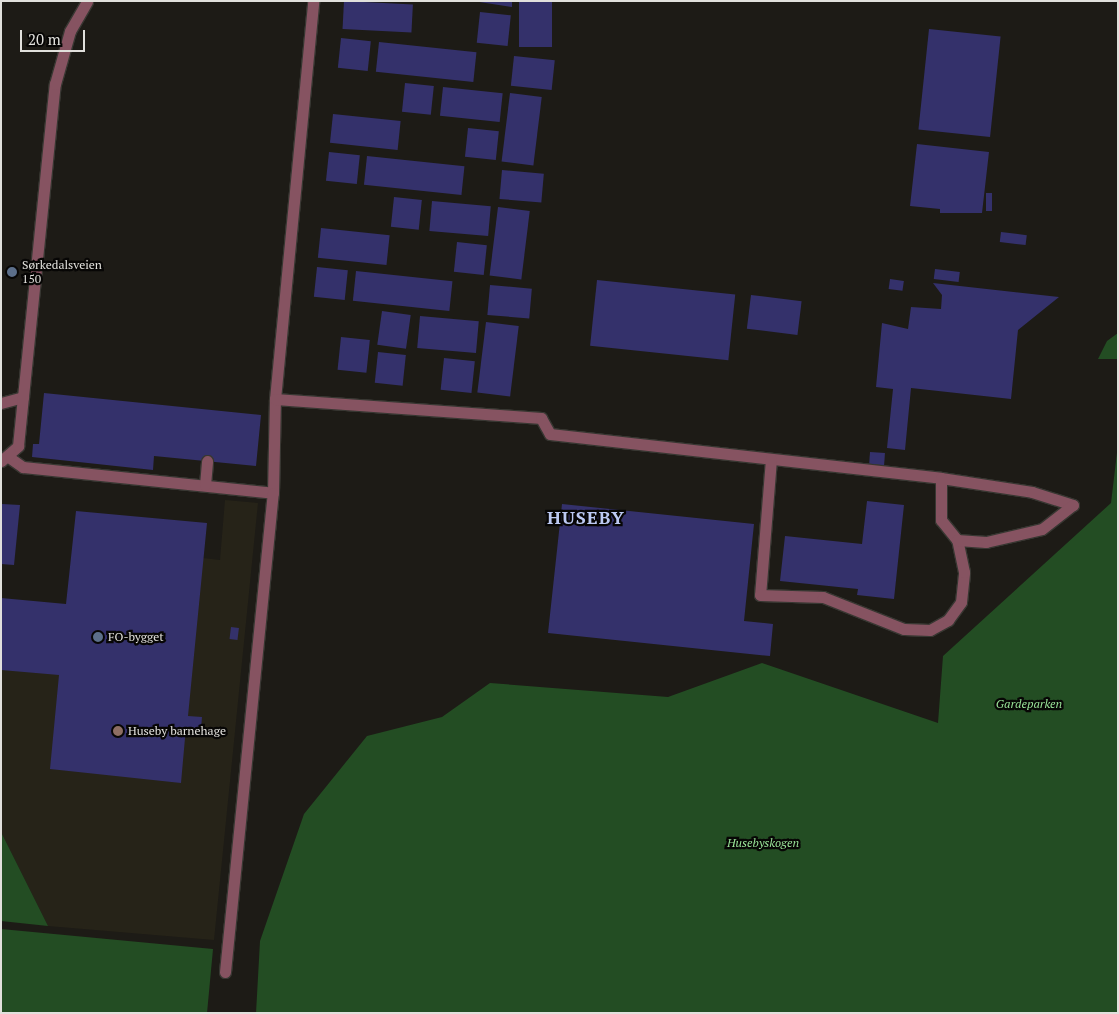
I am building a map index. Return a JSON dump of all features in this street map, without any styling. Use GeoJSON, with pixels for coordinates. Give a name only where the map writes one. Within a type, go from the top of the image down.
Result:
{"type":"FeatureCollection","features":[{"type":"Feature","properties":{"kind":"lane"},"geometry":{"type":"LineString","coordinates":[[87,1],[63,51],[50,125],[18,446],[6,460],[23,467],[274,493]]}},
{"type":"Feature","properties":{"kind":"lane"},"geometry":{"type":"LineString","coordinates":[[225,972],[274,493],[275,399],[313,1]]}},
{"type":"Feature","properties":{"kind":"lane"},"geometry":{"type":"LineString","coordinates":[[38,124],[50,125]]}},
{"type":"Feature","properties":{"kind":"lane"},"geometry":{"type":"LineString","coordinates":[[33,177],[45,179]]}},
{"type":"Feature","properties":{"kind":"lane"},"geometry":{"type":"LineString","coordinates":[[1,403],[23,398]]}},
{"type":"Feature","properties":{"kind":"lane"},"geometry":{"type":"LineString","coordinates":[[275,399],[541,418],[550,434],[941,478],[1032,492],[1073,505],[1042,529],[986,542],[957,540]]}},
{"type":"Feature","properties":{"kind":"lane"},"geometry":{"type":"LineString","coordinates":[[771,459],[760,595],[824,597],[904,629],[930,630],[948,620],[961,602],[964,572],[957,540],[941,520],[941,478]]}},
{"type":"Feature","properties":{"kind":"lane"},"geometry":{"type":"LineString","coordinates":[[201,484],[207,461]]}},
{"type":"Feature","properties":{"kind":"shaded area","name":"Huseby barnehage"},"geometry":{"type":"Polygon","coordinates":[[[225,500],[258,503],[214,940],[48,926],[1,832],[1,669],[203,558],[220,560],[225,500]]]}},
{"type":"Feature","properties":{"kind":"green space"},"geometry":{"type":"Polygon","coordinates":[[[1118,333],[1118,359],[1098,359],[1107,341],[1118,333]]]}},
{"type":"Feature","properties":{"kind":"green space","name":"Husebyskogen"},"geometry":{"type":"Polygon","coordinates":[[[1118,444],[1118,1013],[256,1013],[260,941],[304,814],[367,736],[442,717],[490,683],[668,697],[762,663],[938,723],[943,656],[1111,503],[1118,444]]]}},
{"type":"Feature","properties":{"kind":"green space"},"geometry":{"type":"Polygon","coordinates":[[[1,832],[48,926],[1,921],[1,832]]]}},
{"type":"Feature","properties":{"kind":"green space"},"geometry":{"type":"Polygon","coordinates":[[[1,929],[213,949],[207,1013],[1,1013],[1,929]]]}},
{"type":"Feature","properties":{"kind":"building"},"geometry":{"type":"Polygon","coordinates":[[[344,1],[413,5],[411,33],[343,29],[344,1]]]}},
{"type":"Feature","properties":{"kind":"building"},"geometry":{"type":"Polygon","coordinates":[[[473,1],[512,1],[512,7],[473,1]]]}},
{"type":"Feature","properties":{"kind":"building"},"geometry":{"type":"Polygon","coordinates":[[[519,1],[552,1],[552,47],[519,47],[519,1]]]}},
{"type":"Feature","properties":{"kind":"building"},"geometry":{"type":"Polygon","coordinates":[[[480,12],[511,15],[508,46],[477,43],[480,12]]]}},
{"type":"Feature","properties":{"kind":"building"},"geometry":{"type":"Polygon","coordinates":[[[929,29],[1001,37],[990,137],[918,129],[929,29]]]}},
{"type":"Feature","properties":{"kind":"building"},"geometry":{"type":"Polygon","coordinates":[[[341,38],[371,41],[368,71],[338,68],[341,38]]]}},
{"type":"Feature","properties":{"kind":"building"},"geometry":{"type":"Polygon","coordinates":[[[379,42],[476,52],[473,82],[376,72],[379,42]]]}},
{"type":"Feature","properties":{"kind":"building"},"geometry":{"type":"Polygon","coordinates":[[[514,56],[555,60],[552,90],[511,86],[514,56]]]}},
{"type":"Feature","properties":{"kind":"building"},"geometry":{"type":"Polygon","coordinates":[[[405,83],[434,86],[431,115],[402,112],[405,83]]]}},
{"type":"Feature","properties":{"kind":"building"},"geometry":{"type":"Polygon","coordinates":[[[443,87],[503,93],[500,122],[440,116],[443,87]]]}},
{"type":"Feature","properties":{"kind":"building"},"geometry":{"type":"Polygon","coordinates":[[[510,93],[542,97],[533,165],[502,161],[510,93]]]}},
{"type":"Feature","properties":{"kind":"building"},"geometry":{"type":"Polygon","coordinates":[[[333,114],[401,121],[398,150],[330,143],[333,114]]]}},
{"type":"Feature","properties":{"kind":"building"},"geometry":{"type":"Polygon","coordinates":[[[468,128],[499,131],[496,160],[465,157],[468,128]]]}},
{"type":"Feature","properties":{"kind":"building"},"geometry":{"type":"Polygon","coordinates":[[[917,144],[989,152],[982,213],[940,213],[940,209],[910,206],[917,144]]]}},
{"type":"Feature","properties":{"kind":"building"},"geometry":{"type":"Polygon","coordinates":[[[329,152],[360,155],[357,184],[326,181],[329,152]]]}},
{"type":"Feature","properties":{"kind":"building"},"geometry":{"type":"Polygon","coordinates":[[[367,156],[464,166],[461,195],[364,185],[367,156]]]}},
{"type":"Feature","properties":{"kind":"building"},"geometry":{"type":"Polygon","coordinates":[[[502,170],[544,174],[541,203],[499,199],[502,170]]]}},
{"type":"Feature","properties":{"kind":"building"},"geometry":{"type":"Polygon","coordinates":[[[986,193],[992,193],[992,211],[986,211],[986,193]]]}},
{"type":"Feature","properties":{"kind":"building"},"geometry":{"type":"Polygon","coordinates":[[[394,197],[422,200],[419,230],[391,227],[394,197]]]}},
{"type":"Feature","properties":{"kind":"building"},"geometry":{"type":"Polygon","coordinates":[[[432,201],[491,206],[488,236],[429,231],[432,201]]]}},
{"type":"Feature","properties":{"kind":"building"},"geometry":{"type":"Polygon","coordinates":[[[498,207],[530,211],[521,279],[490,275],[498,207]]]}},
{"type":"Feature","properties":{"kind":"building"},"geometry":{"type":"Polygon","coordinates":[[[321,228],[390,235],[386,265],[318,258],[321,228]]]}},
{"type":"Feature","properties":{"kind":"building"},"geometry":{"type":"Polygon","coordinates":[[[1001,232],[1027,235],[1026,245],[1000,242],[1001,232]]]}},
{"type":"Feature","properties":{"kind":"building"},"geometry":{"type":"Polygon","coordinates":[[[457,242],[487,245],[484,275],[454,272],[457,242]]]}},
{"type":"Feature","properties":{"kind":"building"},"geometry":{"type":"Polygon","coordinates":[[[317,267],[348,270],[345,300],[314,297],[317,267]]]}},
{"type":"Feature","properties":{"kind":"building"},"geometry":{"type":"Polygon","coordinates":[[[935,269],[960,272],[959,282],[934,279],[935,269]]]}},
{"type":"Feature","properties":{"kind":"building"},"geometry":{"type":"Polygon","coordinates":[[[356,271],[452,281],[449,311],[353,301],[356,271]]]}},
{"type":"Feature","properties":{"kind":"building"},"geometry":{"type":"Polygon","coordinates":[[[890,279],[904,281],[902,291],[889,289],[890,279]]]}},
{"type":"Feature","properties":{"kind":"building"},"geometry":{"type":"Polygon","coordinates":[[[597,280],[735,295],[728,360],[590,346],[597,280]]]}},
{"type":"Feature","properties":{"kind":"building"},"geometry":{"type":"Polygon","coordinates":[[[933,283],[1059,297],[1018,330],[1011,399],[911,388],[905,450],[887,448],[893,389],[876,387],[882,323],[908,329],[911,307],[941,309],[942,295],[933,283]]]}},
{"type":"Feature","properties":{"kind":"building"},"geometry":{"type":"Polygon","coordinates":[[[490,285],[532,289],[529,319],[487,315],[490,285]]]}},
{"type":"Feature","properties":{"kind":"building"},"geometry":{"type":"Polygon","coordinates":[[[751,295],[802,301],[797,335],[747,329],[751,295]]]}},
{"type":"Feature","properties":{"kind":"building"},"geometry":{"type":"Polygon","coordinates":[[[382,311],[411,315],[406,349],[377,345],[382,311]]]}},
{"type":"Feature","properties":{"kind":"building"},"geometry":{"type":"Polygon","coordinates":[[[420,316],[479,321],[476,353],[417,348],[420,316]]]}},
{"type":"Feature","properties":{"kind":"building"},"geometry":{"type":"Polygon","coordinates":[[[486,322],[519,326],[510,396],[477,392],[486,322]]]}},
{"type":"Feature","properties":{"kind":"building"},"geometry":{"type":"Polygon","coordinates":[[[341,337],[370,340],[366,373],[338,370],[341,337]]]}},
{"type":"Feature","properties":{"kind":"building"},"geometry":{"type":"Polygon","coordinates":[[[378,352],[406,355],[403,386],[375,383],[378,352]]]}},
{"type":"Feature","properties":{"kind":"building"},"geometry":{"type":"Polygon","coordinates":[[[444,358],[475,361],[471,393],[441,390],[444,358]]]}},
{"type":"Feature","properties":{"kind":"building"},"geometry":{"type":"Polygon","coordinates":[[[44,393],[261,415],[256,466],[154,456],[153,470],[32,457],[33,444],[39,444],[44,393]]]}},
{"type":"Feature","properties":{"kind":"building"},"geometry":{"type":"Polygon","coordinates":[[[870,452],[885,453],[884,466],[869,465],[870,452]]]}},
{"type":"Feature","properties":{"kind":"building"},"geometry":{"type":"Polygon","coordinates":[[[867,501],[904,505],[894,599],[857,595],[858,589],[780,581],[785,536],[862,544],[867,501]]]}},
{"type":"Feature","properties":{"kind":"building"},"geometry":{"type":"Polygon","coordinates":[[[2,504],[20,505],[14,565],[1,564],[2,504]]]}},
{"type":"Feature","properties":{"kind":"building"},"geometry":{"type":"Polygon","coordinates":[[[562,504],[754,524],[744,621],[773,624],[770,656],[548,633],[562,504]]]}},
{"type":"Feature","properties":{"kind":"building","name":"FO-bygget"},"geometry":{"type":"Polygon","coordinates":[[[76,511],[207,523],[188,716],[202,717],[201,729],[186,727],[181,783],[50,769],[59,675],[1,670],[1,598],[66,604],[76,511]]]}},
{"type":"Feature","properties":{"kind":"building"},"geometry":{"type":"Polygon","coordinates":[[[231,627],[239,628],[237,640],[230,639],[231,627]]]}},
{"type":"Feature","properties":{"kind":"place","name":"Sørkedalsveien 150"},"geometry":{"type":"Point","coordinates":[12,272]}},
{"type":"Feature","properties":{"kind":"place","name":"FO-bygget"},"geometry":{"type":"Point","coordinates":[98,637]}},
{"type":"Feature","properties":{"kind":"place","name":"Huseby barnehage"},"geometry":{"type":"Point","coordinates":[118,731]}},
{"type":"Feature","properties":{"kind":"district","name":"HUSEBY"},"geometry":{"type":"Point","coordinates":[586,517]}},
{"type":"Feature","properties":{"kind":"park label","name":"Gardeparken"},"geometry":{"type":"Point","coordinates":[1029,704]}}]}
